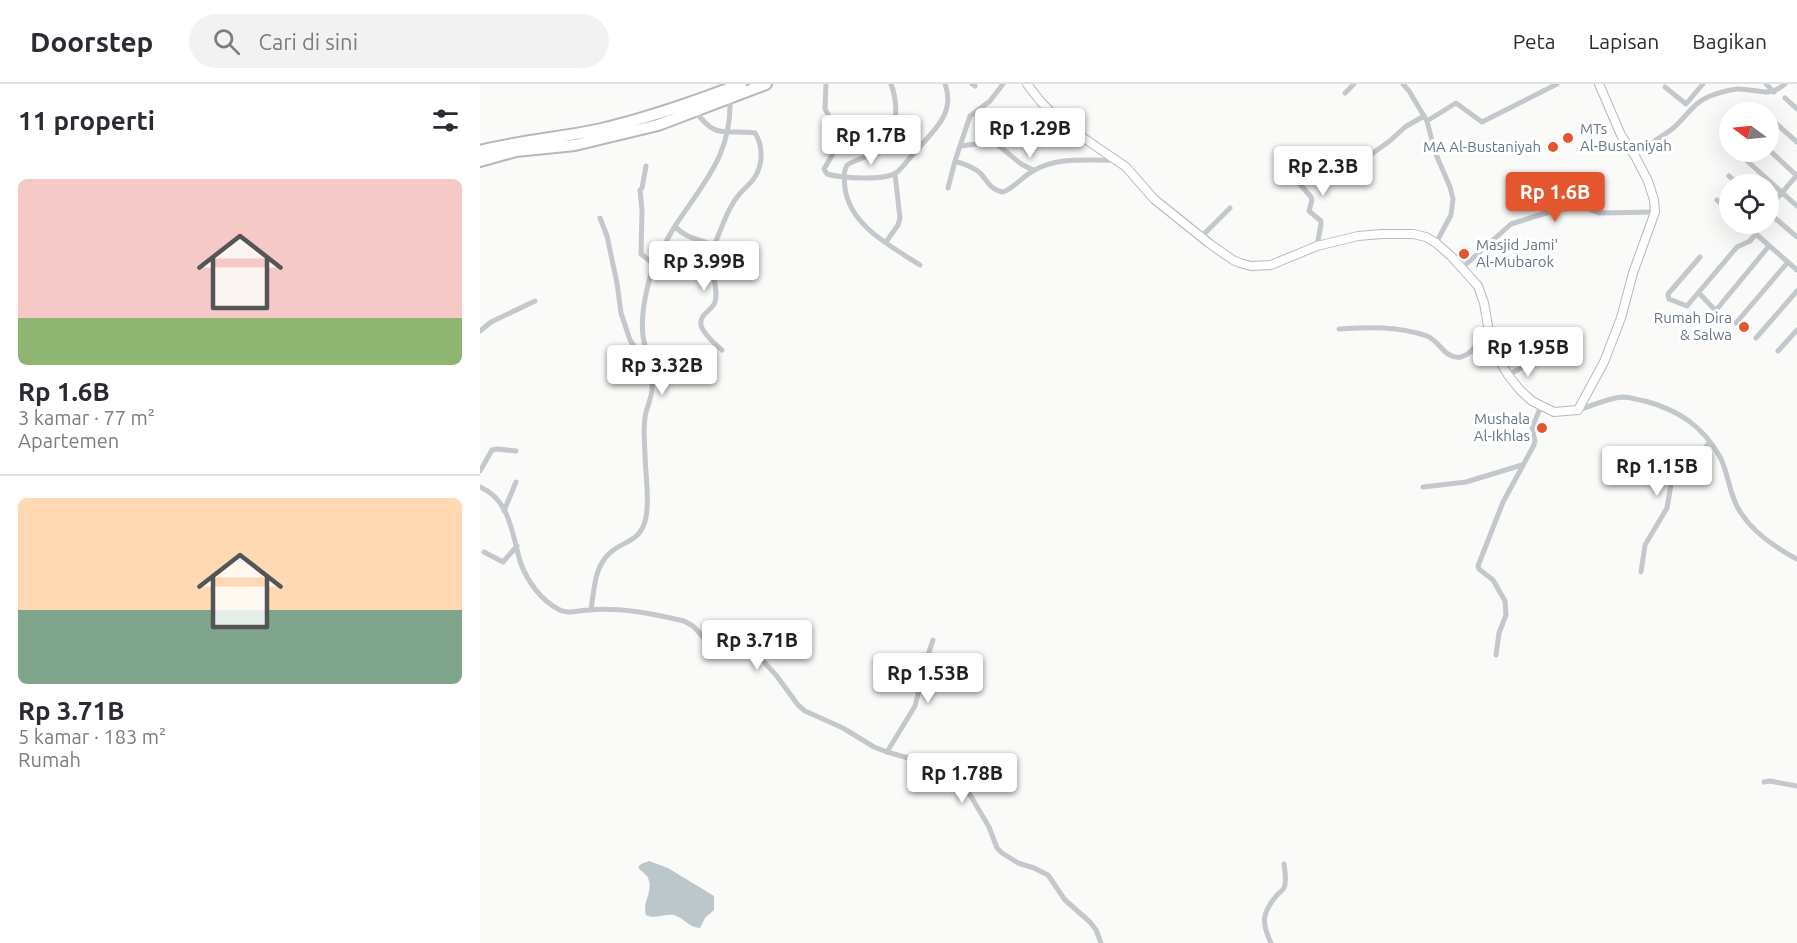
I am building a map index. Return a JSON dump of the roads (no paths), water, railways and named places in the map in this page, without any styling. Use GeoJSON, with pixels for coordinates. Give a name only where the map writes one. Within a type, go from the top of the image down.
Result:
{"type":"FeatureCollection","features":[{"type":"Feature","properties":{"kind":"highway"},"geometry":{"type":"LineString","coordinates":[[480,151],[608,127],[658,113],[741,84]]}},
{"type":"Feature","properties":{"kind":"highway"},"geometry":{"type":"LineString","coordinates":[[480,161],[516,151],[585,143],[658,125],[766,84]]}},
{"type":"Feature","properties":{"kind":"street"},"geometry":{"type":"LineString","coordinates":[[826,84],[825,109],[837,131],[837,137],[834,152],[824,168],[827,174],[844,178],[895,174],[945,116],[949,94],[945,84]]}},
{"type":"Feature","properties":{"kind":"street"},"geometry":{"type":"LineString","coordinates":[[891,84],[896,99],[896,111],[886,143],[877,152],[847,165],[844,178],[850,205],[856,215],[868,228],[920,265]]}},
{"type":"Feature","properties":{"kind":"street"},"geometry":{"type":"LineString","coordinates":[[948,188],[966,124],[972,113],[990,101],[1003,84]]}},
{"type":"Feature","properties":{"kind":"street"},"geometry":{"type":"LineString","coordinates":[[1027,84],[1057,118],[1131,171],[1154,199],[1233,260],[1251,266],[1271,265],[1317,246],[1358,236],[1419,235],[1436,243],[1463,267],[1478,285],[1487,311],[1489,332],[1496,355],[1520,390],[1541,406],[1554,412],[1578,410],[1622,397],[1643,401],[1678,413],[1692,423],[1710,442],[1721,459],[1729,489],[1740,512],[1775,546],[1797,559]]}},
{"type":"Feature","properties":{"kind":"street"},"geometry":{"type":"LineString","coordinates":[[1345,93],[1354,84]]}},
{"type":"Feature","properties":{"kind":"street"},"geometry":{"type":"LineString","coordinates":[[1403,84],[1426,119],[1435,152],[1453,199],[1451,215],[1436,243]]}},
{"type":"Feature","properties":{"kind":"street"},"geometry":{"type":"LineString","coordinates":[[1340,177],[1405,127],[1456,103],[1482,122],[1557,84]]}},
{"type":"Feature","properties":{"kind":"street"},"geometry":{"type":"LineString","coordinates":[[1578,410],[1604,362],[1621,318],[1633,273],[1655,212],[1648,181],[1635,156],[1620,135],[1599,84]]}},
{"type":"Feature","properties":{"kind":"street"},"geometry":{"type":"LineString","coordinates":[[1766,84],[1774,92]]}},
{"type":"Feature","properties":{"kind":"street"},"geometry":{"type":"LineString","coordinates":[[1635,156],[1645,146],[1674,128],[1688,112],[1709,96],[1737,89],[1774,92],[1785,84]]}},
{"type":"Feature","properties":{"kind":"street"},"geometry":{"type":"LineString","coordinates":[[1665,87],[1686,104],[1701,85]]}},
{"type":"Feature","properties":{"kind":"street"},"geometry":{"type":"LineString","coordinates":[[591,609],[597,573],[603,561],[607,555],[634,539],[641,532],[646,518],[648,489],[644,451],[646,413],[652,390],[643,325],[648,283],[654,264],[675,226],[718,161],[728,132],[730,97]]}},
{"type":"Feature","properties":{"kind":"street"},"geometry":{"type":"LineString","coordinates":[[1785,98],[1797,109]]}},
{"type":"Feature","properties":{"kind":"street"},"geometry":{"type":"LineString","coordinates":[[696,111],[705,124],[712,129],[756,133],[762,149],[758,172],[732,205],[714,246],[712,268],[715,301],[704,314],[701,326],[722,350]]}},
{"type":"Feature","properties":{"kind":"street"},"geometry":{"type":"LineString","coordinates":[[1779,126],[1797,142]]}},
{"type":"Feature","properties":{"kind":"street"},"geometry":{"type":"LineString","coordinates":[[961,146],[990,142],[998,145],[1021,164],[1033,170]]}},
{"type":"Feature","properties":{"kind":"street"},"geometry":{"type":"LineString","coordinates":[[1293,150],[1281,157],[1280,161],[1311,197],[1309,211],[1321,224],[1317,246]]}},
{"type":"Feature","properties":{"kind":"street"},"geometry":{"type":"LineString","coordinates":[[1779,159],[1797,175],[1779,197]]}},
{"type":"Feature","properties":{"kind":"street"},"geometry":{"type":"LineString","coordinates":[[955,161],[981,174],[991,186],[1002,192],[1033,170],[1049,164],[1071,160],[1117,160]]}},
{"type":"Feature","properties":{"kind":"street"},"geometry":{"type":"LineString","coordinates":[[1748,162],[1797,206]]}},
{"type":"Feature","properties":{"kind":"street"},"geometry":{"type":"LineString","coordinates":[[645,166],[640,190],[641,254],[654,264]]}},
{"type":"Feature","properties":{"kind":"street"},"geometry":{"type":"LineString","coordinates":[[886,242],[900,218],[895,174]]}},
{"type":"Feature","properties":{"kind":"street"},"geometry":{"type":"LineString","coordinates":[[1201,237],[1230,208]]}},
{"type":"Feature","properties":{"kind":"street"},"geometry":{"type":"LineString","coordinates":[[1463,267],[1511,224],[1543,214],[1563,209],[1586,208],[1599,213],[1655,212]]}},
{"type":"Feature","properties":{"kind":"street"},"geometry":{"type":"LineString","coordinates":[[600,218],[607,236],[621,313],[630,340],[649,368]]}},
{"type":"Feature","properties":{"kind":"street"},"geometry":{"type":"LineString","coordinates":[[1779,220],[1797,237]]}},
{"type":"Feature","properties":{"kind":"street"},"geometry":{"type":"LineString","coordinates":[[675,226],[685,235],[714,246]]}},
{"type":"Feature","properties":{"kind":"street"},"geometry":{"type":"LineString","coordinates":[[1700,257],[1667,297],[1687,306],[1737,247],[1750,241],[1756,234],[1797,270]]}},
{"type":"Feature","properties":{"kind":"street"},"geometry":{"type":"LineString","coordinates":[[1699,293],[1715,310],[1717,309],[1769,246]]}},
{"type":"Feature","properties":{"kind":"street"},"geometry":{"type":"LineString","coordinates":[[1736,323],[1788,262]]}},
{"type":"Feature","properties":{"kind":"street"},"geometry":{"type":"LineString","coordinates":[[1756,338],[1797,291]]}},
{"type":"Feature","properties":{"kind":"street"},"geometry":{"type":"LineString","coordinates":[[480,331],[491,322],[535,301]]}},
{"type":"Feature","properties":{"kind":"street"},"geometry":{"type":"LineString","coordinates":[[1339,329],[1395,328],[1430,337],[1448,355],[1454,357],[1462,357],[1469,353],[1489,332]]}},
{"type":"Feature","properties":{"kind":"street"},"geometry":{"type":"LineString","coordinates":[[1778,351],[1797,330]]}},
{"type":"Feature","properties":{"kind":"street"},"geometry":{"type":"LineString","coordinates":[[1508,375],[1536,360]]}},
{"type":"Feature","properties":{"kind":"street"},"geometry":{"type":"LineString","coordinates":[[1496,655],[1499,633],[1507,611],[1505,601],[1497,585],[1478,566],[1503,502],[1534,445],[1532,428],[1541,406]]}},
{"type":"Feature","properties":{"kind":"street"},"geometry":{"type":"LineString","coordinates":[[1641,572],[1645,545],[1667,508],[1671,484],[1687,470],[1710,442]]}},
{"type":"Feature","properties":{"kind":"street"},"geometry":{"type":"LineString","coordinates":[[480,471],[492,450],[516,451]]}},
{"type":"Feature","properties":{"kind":"street"},"geometry":{"type":"LineString","coordinates":[[1423,487],[1466,482],[1522,465]]}},
{"type":"Feature","properties":{"kind":"street"},"geometry":{"type":"LineString","coordinates":[[504,511],[516,482]]}},
{"type":"Feature","properties":{"kind":"street"},"geometry":{"type":"LineString","coordinates":[[480,487],[494,495],[510,521],[524,571],[545,601],[563,612],[591,609],[630,611],[684,621],[693,626],[704,638],[758,657],[776,675],[801,708],[843,728],[874,747],[933,765],[953,775],[966,788],[1002,854],[1048,875],[1065,900],[1090,922],[1101,943]]}},
{"type":"Feature","properties":{"kind":"street"},"geometry":{"type":"LineString","coordinates":[[484,552],[503,562],[517,546]]}},
{"type":"Feature","properties":{"kind":"street"},"geometry":{"type":"LineString","coordinates":[[887,752],[915,706],[933,640]]}},
{"type":"Feature","properties":{"kind":"street"},"geometry":{"type":"LineString","coordinates":[[1764,782],[1797,786]]}},
{"type":"Feature","properties":{"kind":"street"},"geometry":{"type":"LineString","coordinates":[[1271,943],[1265,930],[1264,918],[1270,905],[1284,886],[1286,876],[1284,864]]}},
{"type":"Feature","properties":{"kind":"place","name":"MTs Al-Bustaniyah"},"geometry":{"type":"Point","coordinates":[1568,138]}},
{"type":"Feature","properties":{"kind":"place","name":"MA Al-Bustaniyah"},"geometry":{"type":"Point","coordinates":[1553,147]}},
{"type":"Feature","properties":{"kind":"place","name":"Masjid Jami' Al-Mubarok"},"geometry":{"type":"Point","coordinates":[1464,254]}},
{"type":"Feature","properties":{"kind":"place","name":"Rumah Dira & Salwa"},"geometry":{"type":"Point","coordinates":[1744,327]}},
{"type":"Feature","properties":{"kind":"place","name":"Mushala Al-Ikhlas"},"geometry":{"type":"Point","coordinates":[1542,428]}}]}
